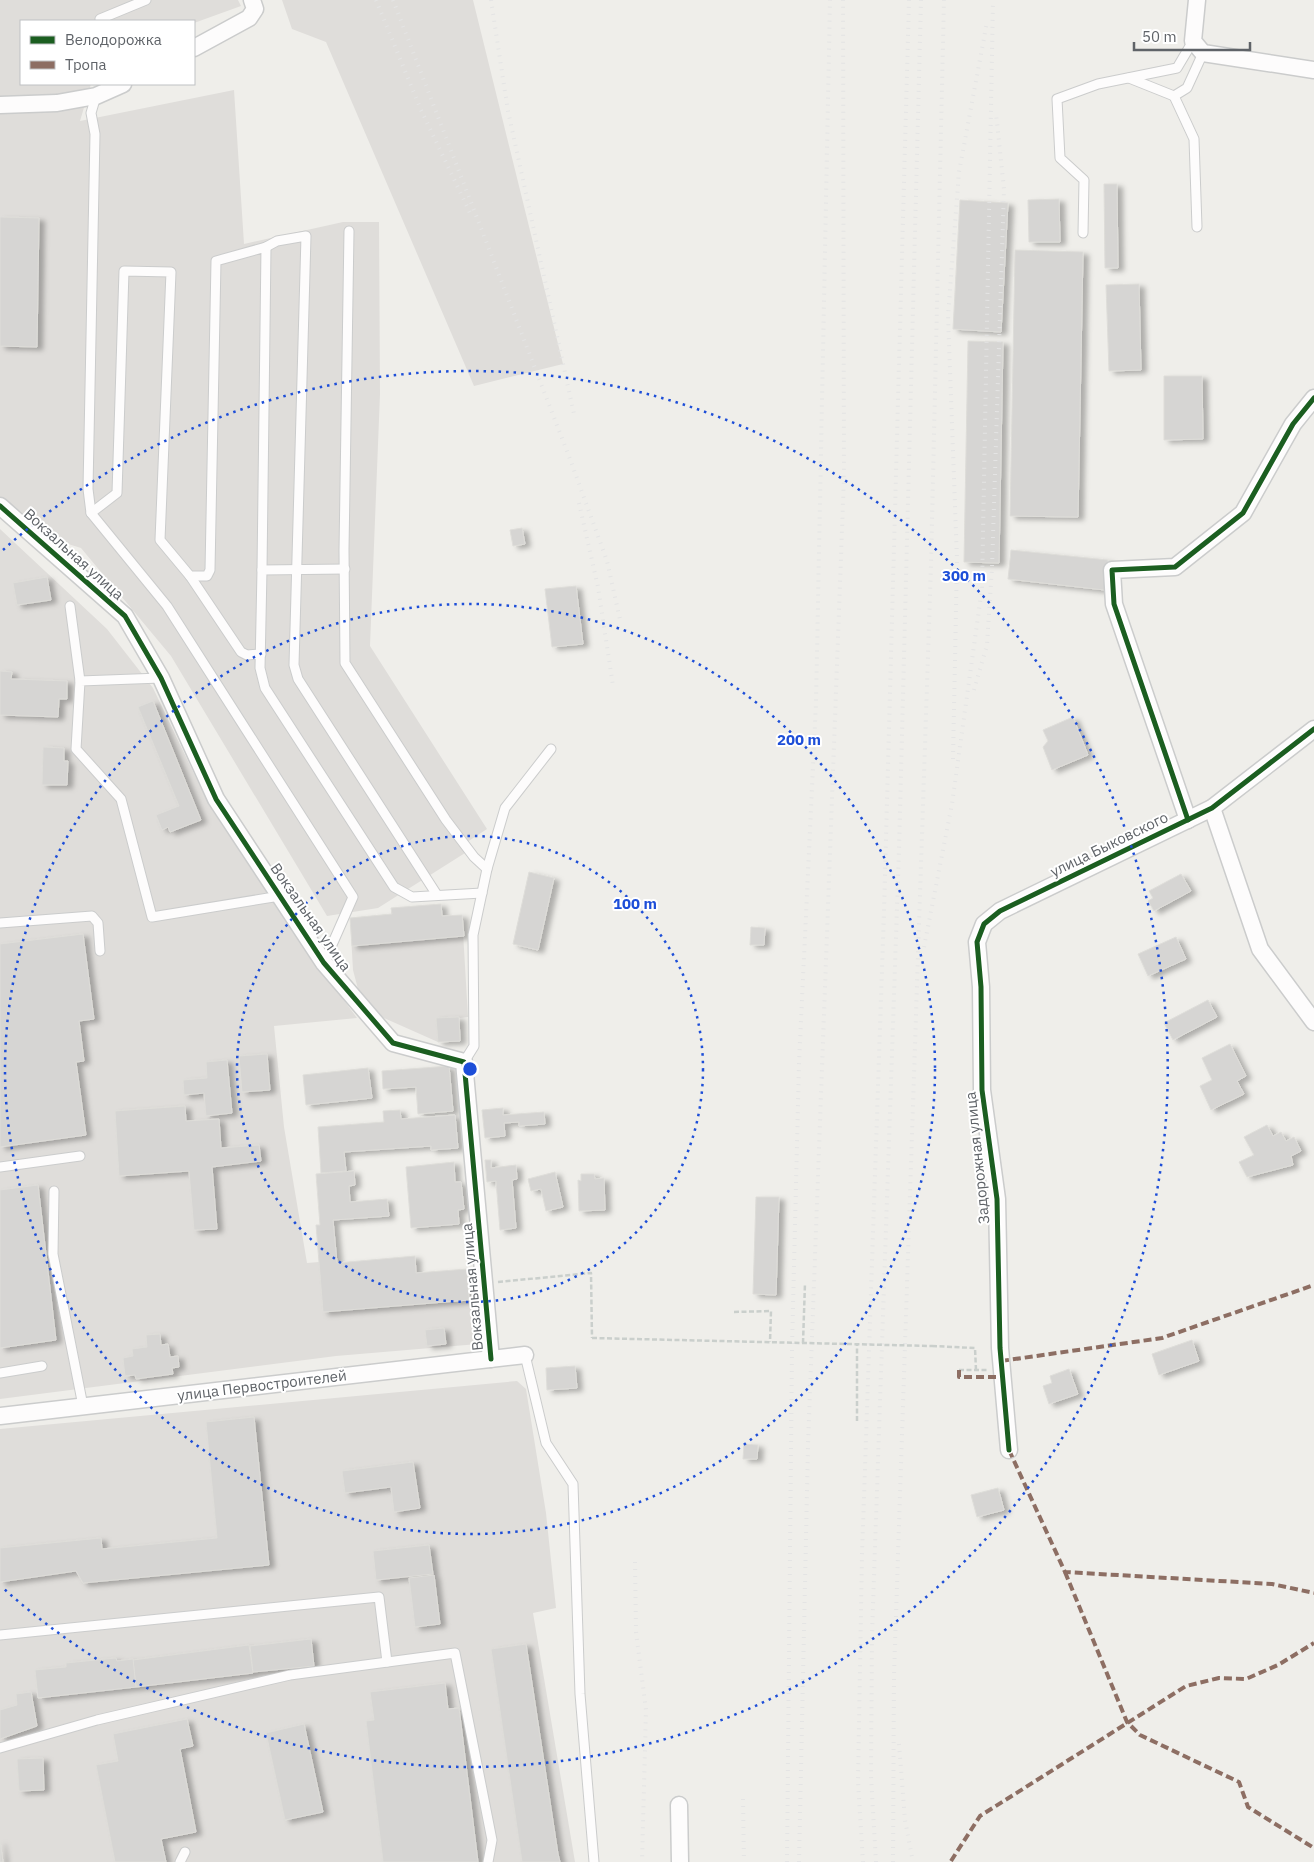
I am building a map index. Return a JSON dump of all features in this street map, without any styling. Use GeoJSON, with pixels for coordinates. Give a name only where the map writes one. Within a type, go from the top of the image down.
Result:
{"type":"FeatureCollection","features":[{"type":"Feature","properties":{"kind":"street"},"geometry":{"type":"LineString","coordinates":[[195,47],[249,18],[255,9],[252,0]]}},
{"type":"Feature","properties":{"kind":"street"},"geometry":{"type":"LineString","coordinates":[[1197,0],[1198,47],[1314,70]]}},
{"type":"Feature","properties":{"kind":"street"},"geometry":{"type":"LineString","coordinates":[[0,106],[57,103],[96,96],[121,85]]}},
{"type":"Feature","properties":{"kind":"street"},"geometry":{"type":"LineString","coordinates":[[1188,820],[1114,604],[1112,570],[1175,567],[1243,513],[1293,424],[1314,398]]}},
{"type":"Feature","properties":{"kind":"street","name":"Вокзальная улица"},"geometry":{"type":"LineString","coordinates":[[0,506],[125,616],[161,678],[216,799],[324,963],[393,1043],[464,1062],[491,1359]]}},
{"type":"Feature","properties":{"kind":"street","name":"улица Быковского"},"geometry":{"type":"LineString","coordinates":[[984,924],[1000,911],[1212,808],[1314,729]]}},
{"type":"Feature","properties":{"kind":"street"},"geometry":{"type":"LineString","coordinates":[[1212,808],[1260,949],[1314,1022]]}},
{"type":"Feature","properties":{"kind":"street","name":"Задорожная улица"},"geometry":{"type":"LineString","coordinates":[[984,924],[977,942],[981,987],[982,1090],[997,1199],[1000,1348],[1009,1450]]}},
{"type":"Feature","properties":{"kind":"street","name":"улица Первостроителей"},"geometry":{"type":"LineString","coordinates":[[0,1416],[525,1355]]}},
{"type":"Feature","properties":{"kind":"street"},"geometry":{"type":"LineString","coordinates":[[679,1805],[680,1862]]}},
{"type":"Feature","properties":{"kind":"lane"},"geometry":{"type":"LineString","coordinates":[[100,19],[146,0]]}},
{"type":"Feature","properties":{"kind":"lane"},"geometry":{"type":"LineString","coordinates":[[1083,233],[1084,180],[1060,158],[1057,99],[1098,84],[1178,68],[1198,47]]}},
{"type":"Feature","properties":{"kind":"lane"},"geometry":{"type":"LineString","coordinates":[[1174,96],[1187,88],[1198,47]]}},
{"type":"Feature","properties":{"kind":"lane"},"geometry":{"type":"LineString","coordinates":[[1129,78],[1174,96],[1194,139],[1197,227]]}},
{"type":"Feature","properties":{"kind":"lane"},"geometry":{"type":"LineString","coordinates":[[96,96],[91,113],[95,134],[88,489],[91,513],[167,606],[353,897],[324,963]]}},
{"type":"Feature","properties":{"kind":"lane"},"geometry":{"type":"LineString","coordinates":[[349,231],[345,663],[446,820],[474,857],[487,869]]}},
{"type":"Feature","properties":{"kind":"lane"},"geometry":{"type":"LineString","coordinates":[[190,576],[207,576],[210,570],[216,261],[266,247],[277,241],[306,236],[294,665],[298,679],[437,896]]}},
{"type":"Feature","properties":{"kind":"lane"},"geometry":{"type":"LineString","coordinates":[[266,247],[260,668],[265,688],[394,887],[412,897],[482,893]]}},
{"type":"Feature","properties":{"kind":"lane"},"geometry":{"type":"LineString","coordinates":[[91,513],[117,493],[124,271],[171,272],[160,540],[190,576],[241,652],[247,656],[261,654]]}},
{"type":"Feature","properties":{"kind":"lane"},"geometry":{"type":"LineString","coordinates":[[262,570],[345,569]]}},
{"type":"Feature","properties":{"kind":"lane"},"geometry":{"type":"LineString","coordinates":[[70,606],[80,681],[76,749],[122,799],[152,917],[280,896]]}},
{"type":"Feature","properties":{"kind":"lane"},"geometry":{"type":"LineString","coordinates":[[80,681],[161,678]]}},
{"type":"Feature","properties":{"kind":"lane"},"geometry":{"type":"LineString","coordinates":[[464,1062],[474,1046],[473,935],[487,869],[505,808],[551,749]]}},
{"type":"Feature","properties":{"kind":"lane"},"geometry":{"type":"LineString","coordinates":[[0,923],[92,916],[98,923],[100,951]]}},
{"type":"Feature","properties":{"kind":"lane"},"geometry":{"type":"LineString","coordinates":[[0,1167],[80,1156]]}},
{"type":"Feature","properties":{"kind":"lane"},"geometry":{"type":"LineString","coordinates":[[54,1191],[53,1254],[83,1406]]}},
{"type":"Feature","properties":{"kind":"lane"},"geometry":{"type":"LineString","coordinates":[[525,1355],[546,1443],[574,1484],[580,1694],[594,1862]]}},
{"type":"Feature","properties":{"kind":"lane"},"geometry":{"type":"LineString","coordinates":[[0,1373],[42,1366]]}},
{"type":"Feature","properties":{"kind":"lane"},"geometry":{"type":"LineString","coordinates":[[0,1634],[379,1597],[387,1662]]}},
{"type":"Feature","properties":{"kind":"lane"},"geometry":{"type":"LineString","coordinates":[[0,1748],[97,1720],[290,1675],[455,1653],[492,1840],[488,1862]]}},
{"type":"Feature","properties":{"kind":"lane"},"geometry":{"type":"LineString","coordinates":[[180,1862],[185,1852]]}},
{"type":"Feature","properties":{"kind":"path"},"geometry":{"type":"LineString","coordinates":[[484,1284],[591,1273],[592,1338],[976,1348],[976,1370],[959,1370]]}},
{"type":"Feature","properties":{"kind":"path"},"geometry":{"type":"LineString","coordinates":[[803,1343],[805,1283]]}},
{"type":"Feature","properties":{"kind":"path"},"geometry":{"type":"LineString","coordinates":[[734,1312],[770,1311],[770,1342]]}},
{"type":"Feature","properties":{"kind":"path"},"geometry":{"type":"LineString","coordinates":[[856,1421],[857,1344]]}},
{"type":"Feature","properties":{"kind":"shaded area"},"geometry":{"type":"Polygon","coordinates":[[[0,0],[238,0],[241,6],[195,23],[195,20],[20,20],[20,85],[91,85],[80,121],[234,90],[244,244],[343,222],[379,222],[380,394],[370,646],[487,829],[461,846],[465,853],[378,908],[327,916],[171,656],[81,548],[65,543],[0,497],[0,0]]]}},
{"type":"Feature","properties":{"kind":"shaded area"},"geometry":{"type":"Polygon","coordinates":[[[282,0],[473,0],[563,364],[474,386],[326,42],[292,29],[282,0]]]}},
{"type":"Feature","properties":{"kind":"shaded area"},"geometry":{"type":"Polygon","coordinates":[[[0,529],[107,629],[153,688],[209,805],[287,923],[357,1018],[274,1026],[284,1127],[307,1263],[319,1262],[323,1312],[474,1299],[478,1344],[336,1356],[0,1399],[0,529]]]}},
{"type":"Feature","properties":{"kind":"shaded area"},"geometry":{"type":"Polygon","coordinates":[[[441,904],[442,916],[462,915],[468,1017],[459,1018],[460,1041],[438,1042],[384,1018],[367,1005],[358,989],[353,970],[350,918],[391,914],[391,908],[441,904]]]}},
{"type":"Feature","properties":{"kind":"shaded area"},"geometry":{"type":"Polygon","coordinates":[[[517,1381],[526,1389],[546,1513],[556,1608],[533,1613],[575,1862],[0,1862],[0,1429],[517,1381]]]}},
{"type":"Feature","properties":{"kind":"building"},"geometry":{"type":"Polygon","coordinates":[[[1104,184],[1117,184],[1118,268],[1105,268],[1104,184]]]}},
{"type":"Feature","properties":{"kind":"building"},"geometry":{"type":"Polygon","coordinates":[[[1059,199],[1060,242],[1029,242],[1028,200],[1059,199]]]}},
{"type":"Feature","properties":{"kind":"building"},"geometry":{"type":"Polygon","coordinates":[[[960,200],[1008,203],[1001,332],[953,329],[960,200]]]}},
{"type":"Feature","properties":{"kind":"building"},"geometry":{"type":"Polygon","coordinates":[[[0,217],[39,218],[37,347],[0,346],[0,217]]]}},
{"type":"Feature","properties":{"kind":"building"},"geometry":{"type":"Polygon","coordinates":[[[1015,250],[1083,252],[1078,517],[1010,516],[1015,250]]]}},
{"type":"Feature","properties":{"kind":"building"},"geometry":{"type":"Polygon","coordinates":[[[1139,284],[1141,370],[1109,371],[1106,285],[1139,284]]]}},
{"type":"Feature","properties":{"kind":"building"},"geometry":{"type":"Polygon","coordinates":[[[968,341],[1003,342],[999,563],[964,562],[968,341]]]}},
{"type":"Feature","properties":{"kind":"building"},"geometry":{"type":"Polygon","coordinates":[[[1164,376],[1202,376],[1203,439],[1164,440],[1164,376]]]}},
{"type":"Feature","properties":{"kind":"building"},"geometry":{"type":"Polygon","coordinates":[[[522,528],[525,544],[513,546],[510,530],[522,528]]]}},
{"type":"Feature","properties":{"kind":"building"},"geometry":{"type":"Polygon","coordinates":[[[1011,550],[1108,560],[1105,590],[1008,579],[1011,550]]]}},
{"type":"Feature","properties":{"kind":"building"},"geometry":{"type":"Polygon","coordinates":[[[47,577],[51,600],[17,605],[13,583],[47,577]]]}},
{"type":"Feature","properties":{"kind":"building"},"geometry":{"type":"Polygon","coordinates":[[[576,586],[583,644],[552,647],[545,589],[576,586]]]}},
{"type":"Feature","properties":{"kind":"building"},"geometry":{"type":"Polygon","coordinates":[[[0,671],[12,672],[11,679],[67,681],[67,699],[59,699],[58,717],[0,715],[0,671]]]}},
{"type":"Feature","properties":{"kind":"building"},"geometry":{"type":"Polygon","coordinates":[[[153,701],[201,820],[170,832],[168,827],[162,830],[156,815],[179,806],[138,707],[153,701]]]}},
{"type":"Feature","properties":{"kind":"building"},"geometry":{"type":"Polygon","coordinates":[[[1073,717],[1088,755],[1052,770],[1043,747],[1048,741],[1043,730],[1073,717]]]}},
{"type":"Feature","properties":{"kind":"building"},"geometry":{"type":"Polygon","coordinates":[[[43,747],[64,748],[64,761],[68,761],[67,785],[42,785],[43,747]]]}},
{"type":"Feature","properties":{"kind":"building"},"geometry":{"type":"Polygon","coordinates":[[[529,872],[554,878],[538,950],[513,944],[529,872]]]}},
{"type":"Feature","properties":{"kind":"building"},"geometry":{"type":"Polygon","coordinates":[[[1181,874],[1191,891],[1154,911],[1148,901],[1153,898],[1149,891],[1181,874]]]}},
{"type":"Feature","properties":{"kind":"building"},"geometry":{"type":"Polygon","coordinates":[[[441,904],[442,916],[462,915],[464,936],[352,946],[350,918],[392,914],[391,908],[441,904]]]}},
{"type":"Feature","properties":{"kind":"building"},"geometry":{"type":"Polygon","coordinates":[[[751,927],[765,928],[764,945],[750,945],[751,927]]]}},
{"type":"Feature","properties":{"kind":"building"},"geometry":{"type":"Polygon","coordinates":[[[83,934],[94,1019],[79,1021],[84,1061],[76,1062],[86,1135],[0,1147],[0,944],[83,934]]]}},
{"type":"Feature","properties":{"kind":"building"},"geometry":{"type":"Polygon","coordinates":[[[1176,937],[1186,959],[1148,976],[1138,954],[1176,937]]]}},
{"type":"Feature","properties":{"kind":"building"},"geometry":{"type":"Polygon","coordinates":[[[1208,1000],[1217,1017],[1173,1040],[1164,1023],[1208,1000]]]}},
{"type":"Feature","properties":{"kind":"building"},"geometry":{"type":"Polygon","coordinates":[[[459,1017],[460,1041],[438,1042],[436,1018],[459,1017]]]}},
{"type":"Feature","properties":{"kind":"building"},"geometry":{"type":"Polygon","coordinates":[[[1230,1044],[1246,1076],[1237,1081],[1244,1094],[1211,1110],[1200,1086],[1212,1080],[1202,1058],[1230,1044]]]}},
{"type":"Feature","properties":{"kind":"building"},"geometry":{"type":"Polygon","coordinates":[[[267,1054],[270,1090],[242,1092],[239,1056],[267,1054]]]}},
{"type":"Feature","properties":{"kind":"building"},"geometry":{"type":"Polygon","coordinates":[[[227,1060],[232,1113],[206,1116],[204,1093],[184,1095],[183,1080],[207,1078],[206,1062],[227,1060]]]}},
{"type":"Feature","properties":{"kind":"building"},"geometry":{"type":"Polygon","coordinates":[[[449,1066],[453,1111],[418,1114],[416,1087],[383,1089],[382,1071],[449,1066]]]}},
{"type":"Feature","properties":{"kind":"building"},"geometry":{"type":"Polygon","coordinates":[[[368,1068],[372,1098],[306,1105],[303,1075],[368,1068]]]}},
{"type":"Feature","properties":{"kind":"building"},"geometry":{"type":"Polygon","coordinates":[[[185,1106],[186,1121],[219,1119],[221,1148],[259,1145],[261,1161],[212,1167],[217,1229],[194,1230],[189,1171],[119,1176],[115,1111],[185,1106]]]}},
{"type":"Feature","properties":{"kind":"building"},"geometry":{"type":"Polygon","coordinates":[[[503,1108],[503,1115],[544,1112],[545,1124],[519,1126],[519,1122],[504,1123],[505,1136],[485,1138],[482,1110],[503,1108]]]}},
{"type":"Feature","properties":{"kind":"building"},"geometry":{"type":"Polygon","coordinates":[[[400,1110],[401,1119],[455,1115],[458,1148],[431,1150],[431,1146],[344,1152],[346,1171],[321,1173],[318,1127],[384,1122],[383,1111],[400,1110]]]}},
{"type":"Feature","properties":{"kind":"building"},"geometry":{"type":"Polygon","coordinates":[[[1267,1125],[1273,1136],[1281,1132],[1286,1141],[1294,1137],[1301,1151],[1291,1156],[1293,1165],[1247,1177],[1239,1162],[1254,1155],[1244,1137],[1267,1125]]]}},
{"type":"Feature","properties":{"kind":"building"},"geometry":{"type":"Polygon","coordinates":[[[485,1160],[491,1160],[491,1168],[516,1165],[517,1179],[512,1180],[516,1228],[500,1230],[496,1181],[487,1182],[485,1160]]]}},
{"type":"Feature","properties":{"kind":"building"},"geometry":{"type":"Polygon","coordinates":[[[454,1162],[455,1182],[461,1182],[464,1209],[458,1210],[459,1224],[411,1228],[406,1167],[454,1162]]]}},
{"type":"Feature","properties":{"kind":"building"},"geometry":{"type":"Polygon","coordinates":[[[354,1171],[355,1185],[349,1186],[350,1202],[387,1199],[389,1216],[333,1220],[337,1263],[415,1256],[416,1273],[467,1269],[469,1300],[323,1312],[316,1225],[320,1225],[316,1174],[354,1171]]]}},
{"type":"Feature","properties":{"kind":"building"},"geometry":{"type":"Polygon","coordinates":[[[555,1172],[563,1207],[546,1211],[541,1189],[531,1191],[528,1179],[555,1172]]]}},
{"type":"Feature","properties":{"kind":"building"},"geometry":{"type":"Polygon","coordinates":[[[581,1174],[594,1174],[595,1179],[604,1178],[605,1210],[579,1211],[578,1180],[581,1181],[581,1174]]]}},
{"type":"Feature","properties":{"kind":"building"},"geometry":{"type":"Polygon","coordinates":[[[38,1185],[56,1340],[0,1348],[0,1190],[38,1185]]]}},
{"type":"Feature","properties":{"kind":"building"},"geometry":{"type":"Polygon","coordinates":[[[756,1197],[779,1197],[776,1295],[753,1294],[756,1197]]]}},
{"type":"Feature","properties":{"kind":"building"},"geometry":{"type":"Polygon","coordinates":[[[444,1328],[446,1344],[427,1346],[425,1330],[444,1328]]]}},
{"type":"Feature","properties":{"kind":"building"},"geometry":{"type":"Polygon","coordinates":[[[160,1334],[161,1345],[168,1344],[170,1357],[178,1356],[179,1367],[172,1368],[173,1374],[136,1379],[135,1375],[125,1376],[123,1358],[133,1356],[132,1349],[147,1347],[146,1335],[160,1334]]]}},
{"type":"Feature","properties":{"kind":"building"},"geometry":{"type":"Polygon","coordinates":[[[1192,1340],[1199,1361],[1159,1375],[1152,1354],[1192,1340]]]}},
{"type":"Feature","properties":{"kind":"building"},"geometry":{"type":"Polygon","coordinates":[[[575,1366],[577,1388],[547,1390],[546,1368],[575,1366]]]}},
{"type":"Feature","properties":{"kind":"building"},"geometry":{"type":"Polygon","coordinates":[[[1069,1369],[1078,1394],[1049,1404],[1043,1386],[1052,1383],[1050,1376],[1069,1369]]]}},
{"type":"Feature","properties":{"kind":"building"},"geometry":{"type":"Polygon","coordinates":[[[254,1417],[269,1565],[83,1583],[76,1571],[0,1582],[0,1548],[101,1538],[102,1549],[217,1538],[206,1422],[254,1417]]]}},
{"type":"Feature","properties":{"kind":"building"},"geometry":{"type":"Polygon","coordinates":[[[744,1444],[758,1445],[757,1459],[743,1459],[744,1444]]]}},
{"type":"Feature","properties":{"kind":"building"},"geometry":{"type":"Polygon","coordinates":[[[413,1462],[420,1508],[394,1512],[391,1487],[345,1493],[342,1471],[413,1462]]]}},
{"type":"Feature","properties":{"kind":"building"},"geometry":{"type":"Polygon","coordinates":[[[998,1488],[1004,1510],[977,1517],[971,1495],[998,1488]]]}},
{"type":"Feature","properties":{"kind":"building"},"geometry":{"type":"Polygon","coordinates":[[[429,1545],[433,1574],[376,1580],[373,1551],[429,1545]]]}},
{"type":"Feature","properties":{"kind":"building"},"geometry":{"type":"Polygon","coordinates":[[[434,1575],[440,1624],[415,1627],[409,1578],[434,1575]]]}},
{"type":"Feature","properties":{"kind":"building"},"geometry":{"type":"Polygon","coordinates":[[[311,1639],[314,1666],[253,1672],[250,1646],[311,1639]]]}},
{"type":"Feature","properties":{"kind":"building"},"geometry":{"type":"Polygon","coordinates":[[[526,1644],[560,1862],[522,1862],[491,1649],[526,1644]]]}},
{"type":"Feature","properties":{"kind":"building"},"geometry":{"type":"Polygon","coordinates":[[[249,1645],[253,1673],[136,1687],[133,1660],[249,1645]]]}},
{"type":"Feature","properties":{"kind":"building"},"geometry":{"type":"Polygon","coordinates":[[[116,1658],[117,1661],[133,1659],[136,1687],[38,1698],[35,1670],[66,1667],[66,1663],[116,1658]]]}},
{"type":"Feature","properties":{"kind":"building"},"geometry":{"type":"Polygon","coordinates":[[[445,1683],[448,1709],[459,1708],[478,1862],[383,1862],[366,1721],[374,1720],[370,1692],[445,1683]]]}},
{"type":"Feature","properties":{"kind":"building"},"geometry":{"type":"Polygon","coordinates":[[[31,1692],[37,1726],[0,1739],[0,1710],[17,1705],[16,1694],[31,1692]]]}},
{"type":"Feature","properties":{"kind":"building"},"geometry":{"type":"Polygon","coordinates":[[[187,1719],[193,1746],[180,1749],[196,1832],[161,1839],[166,1862],[115,1862],[96,1765],[118,1761],[113,1734],[187,1719]]]}},
{"type":"Feature","properties":{"kind":"building"},"geometry":{"type":"Polygon","coordinates":[[[304,1724],[323,1812],[285,1820],[266,1733],[304,1724]]]}},
{"type":"Feature","properties":{"kind":"building"},"geometry":{"type":"Polygon","coordinates":[[[43,1758],[44,1790],[19,1791],[17,1759],[43,1758]]]}},
{"type":"Feature","properties":{"kind":"building"},"geometry":{"type":"Polygon","coordinates":[[[0,1841],[3,1862],[0,1862],[0,1841]]]}},
{"type":"Feature","properties":{"kind":"railway"},"geometry":{"type":"LineString","coordinates":[[376,0],[421,110],[472,217]]}},
{"type":"Feature","properties":{"kind":"railway"},"geometry":{"type":"LineString","coordinates":[[393,0],[570,459],[607,561],[621,624]]}},
{"type":"Feature","properties":{"kind":"railway"},"geometry":{"type":"LineString","coordinates":[[491,0],[508,111],[574,414]]}},
{"type":"Feature","properties":{"kind":"railway"},"geometry":{"type":"LineString","coordinates":[[787,1862],[792,1348],[799,1063],[816,703],[830,0]]}},
{"type":"Feature","properties":{"kind":"railway"},"geometry":{"type":"LineString","coordinates":[[799,1862],[808,1445],[844,476],[843,0]]}},
{"type":"Feature","properties":{"kind":"railway"},"geometry":{"type":"LineString","coordinates":[[863,1862],[858,1781],[862,1555],[884,911],[909,0]]}},
{"type":"Feature","properties":{"kind":"railway"},"geometry":{"type":"LineString","coordinates":[[876,1862],[871,1776],[872,1635],[899,850],[921,0]]}},
{"type":"Feature","properties":{"kind":"railway"},"geometry":{"type":"LineString","coordinates":[[893,1862],[894,1675],[931,565],[944,0]]}},
{"type":"Feature","properties":{"kind":"railway"},"geometry":{"type":"LineString","coordinates":[[924,947],[952,804],[982,588],[993,0]]}},
{"type":"Feature","properties":{"kind":"railway"},"geometry":{"type":"LineString","coordinates":[[953,759],[957,560],[948,316],[959,172],[987,22]]}},
{"type":"Feature","properties":{"kind":"railway"},"geometry":{"type":"LineString","coordinates":[[974,690],[987,645],[992,568],[1004,189],[996,113]]}},
{"type":"Feature","properties":{"kind":"railway"},"geometry":{"type":"LineString","coordinates":[[579,503],[598,587],[613,686]]}},
{"type":"Feature","properties":{"kind":"railway"},"geometry":{"type":"LineString","coordinates":[[635,1562],[636,1632],[646,1710],[642,1862]]}},
{"type":"Feature","properties":{"kind":"railway"},"geometry":{"type":"LineString","coordinates":[[899,1744],[905,1820],[913,1862]]}},
{"type":"Feature","properties":{"kind":"railway"},"geometry":{"type":"LineString","coordinates":[[743,1799],[744,1862]]}},
{"type":"Feature","properties":{"kind":"marked path"},"geometry":{"type":"LineString","coordinates":[[1001,1361],[1162,1338],[1314,1285]]}},
{"type":"Feature","properties":{"kind":"marked path"},"geometry":{"type":"LineString","coordinates":[[959,1370],[959,1377],[1002,1377]]}},
{"type":"Feature","properties":{"kind":"marked path"},"geometry":{"type":"LineString","coordinates":[[1009,1450],[1065,1572],[1272,1584],[1314,1593]]}},
{"type":"Feature","properties":{"kind":"marked path"},"geometry":{"type":"LineString","coordinates":[[1065,1572],[1127,1722],[1140,1735],[1239,1782],[1248,1807],[1314,1848]]}},
{"type":"Feature","properties":{"kind":"marked path"},"geometry":{"type":"LineString","coordinates":[[951,1861],[980,1816],[1186,1686],[1219,1678],[1246,1679],[1278,1665],[1314,1643]]}},
{"type":"Feature","properties":{"kind":"cycle path"},"geometry":{"type":"LineString","coordinates":[[1188,820],[1114,604],[1112,570],[1175,567],[1243,513],[1293,424],[1314,398]]}},
{"type":"Feature","properties":{"kind":"cycle path"},"geometry":{"type":"LineString","coordinates":[[0,506],[125,616],[161,678],[216,799],[324,963],[393,1043],[464,1062],[491,1359]]}},
{"type":"Feature","properties":{"kind":"cycle path"},"geometry":{"type":"LineString","coordinates":[[1009,1450],[1000,1348],[997,1199],[982,1090],[981,987],[977,942],[984,924],[1000,911],[1212,808],[1314,729]]}}]}
